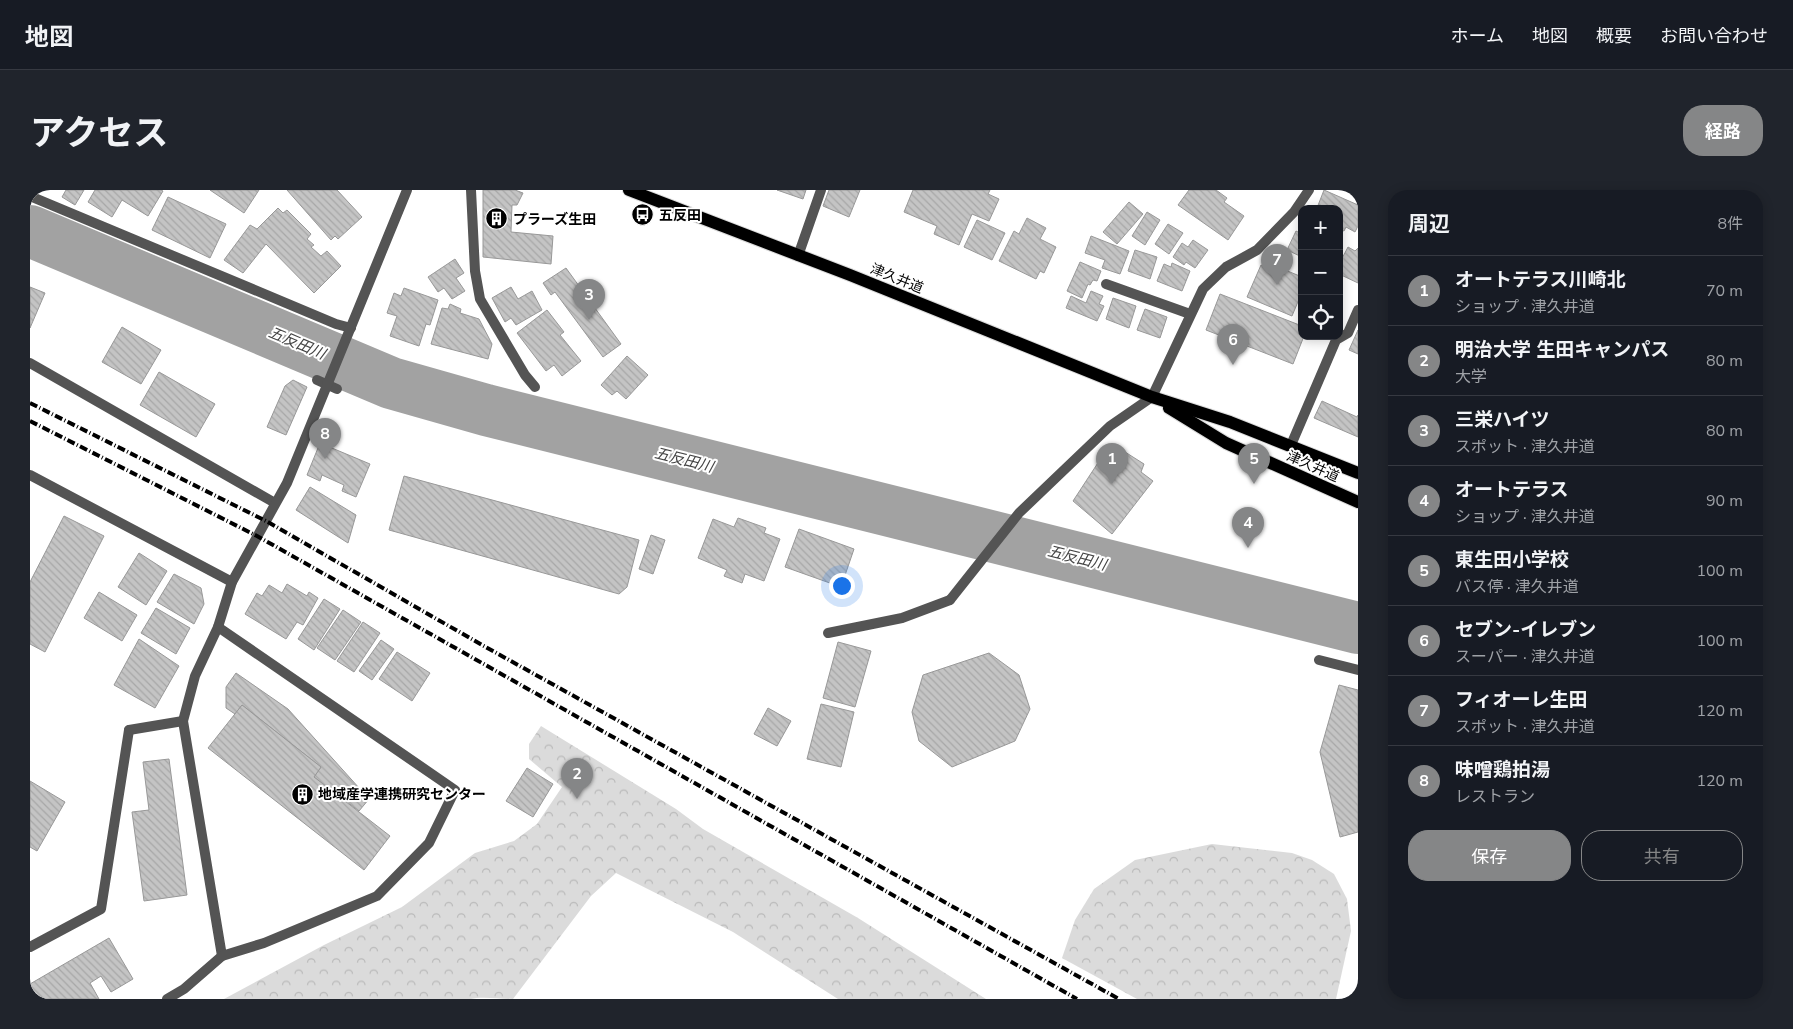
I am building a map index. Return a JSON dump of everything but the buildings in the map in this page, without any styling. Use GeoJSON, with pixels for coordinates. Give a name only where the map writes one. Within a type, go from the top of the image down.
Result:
{"type":"FeatureCollection","features":[{"type":"Feature","properties":{"kind":"main road","name":"津久井道"},"geometry":{"type":"LineString","coordinates":[[629,190],[1152,397],[1230,422],[1358,473]]}},
{"type":"Feature","properties":{"kind":"main road","name":"津久井道"},"geometry":{"type":"LineString","coordinates":[[1152,397],[1226,443],[1358,502]]}},
{"type":"Feature","properties":{"kind":"street"},"geometry":{"type":"LineString","coordinates":[[222,956],[182,721],[195,676],[218,627],[232,582],[287,483],[332,384],[351,328],[407,190]]}},
{"type":"Feature","properties":{"kind":"street"},"geometry":{"type":"LineString","coordinates":[[471,190],[475,271],[480,299],[525,375],[535,387]]}},
{"type":"Feature","properties":{"kind":"street"},"geometry":{"type":"LineString","coordinates":[[798,256],[821,190]]}},
{"type":"Feature","properties":{"kind":"street"},"geometry":{"type":"LineString","coordinates":[[828,633],[902,618],[950,600],[984,554],[1019,513],[1110,426],[1152,397],[1203,289],[1226,267],[1258,250],[1294,212],[1309,190]]}},
{"type":"Feature","properties":{"kind":"street"},"geometry":{"type":"LineString","coordinates":[[30,196],[336,324],[351,328]]}},
{"type":"Feature","properties":{"kind":"street"},"geometry":{"type":"LineString","coordinates":[[1106,284],[1190,314]]}},
{"type":"Feature","properties":{"kind":"street"},"geometry":{"type":"LineString","coordinates":[[1290,445],[1336,340],[1348,333],[1358,310]]}},
{"type":"Feature","properties":{"kind":"street"},"geometry":{"type":"LineString","coordinates":[[30,363],[275,502]]}},
{"type":"Feature","properties":{"kind":"street"},"geometry":{"type":"LineString","coordinates":[[317,380],[332,384]]}},
{"type":"Feature","properties":{"kind":"street"},"geometry":{"type":"LineString","coordinates":[[30,476],[232,582]]}},
{"type":"Feature","properties":{"kind":"street"},"geometry":{"type":"LineString","coordinates":[[167,999],[184,989],[222,956],[264,943],[377,896],[428,843],[455,790],[218,627]]}},
{"type":"Feature","properties":{"kind":"street"},"geometry":{"type":"LineString","coordinates":[[1320,660],[1358,670]]}},
{"type":"Feature","properties":{"kind":"street"},"geometry":{"type":"LineString","coordinates":[[30,947],[101,909],[129,730],[182,721]]}},
{"type":"Feature","properties":{"kind":"green space"},"geometry":{"type":"Polygon","coordinates":[[[541,726],[676,809],[703,829],[858,918],[986,999],[838,999],[733,932],[616,873],[591,896],[513,999],[224,999],[324,945],[402,907],[475,853],[514,841],[537,824],[562,787],[529,759],[529,744],[541,726]]]}},
{"type":"Feature","properties":{"kind":"green space"},"geometry":{"type":"Polygon","coordinates":[[[1212,844],[1292,853],[1312,860],[1334,874],[1347,899],[1351,931],[1336,999],[1137,999],[1062,958],[1075,920],[1094,889],[1135,860],[1212,844]]]}},
{"type":"Feature","properties":{"kind":"waterway","name":"五反田川"},"geometry":{"type":"LineString","coordinates":[[30,231],[391,383],[486,410],[1358,628]]}},
{"type":"Feature","properties":{"kind":"railway"},"geometry":{"type":"LineString","coordinates":[[30,403],[266,521],[482,645],[1119,999]]}},
{"type":"Feature","properties":{"kind":"railway"},"geometry":{"type":"LineString","coordinates":[[30,421],[257,536],[1077,999]]}},
{"type":"Feature","properties":{"kind":"place","name":"五反田"},"geometry":{"type":"Point","coordinates":[643,215]}},
{"type":"Feature","properties":{"kind":"place","name":"プラーズ生田"},"geometry":{"type":"Point","coordinates":[497,219]}},
{"type":"Feature","properties":{"kind":"place","name":"フィオーレ生田"},"geometry":{"type":"Point","coordinates":[1277,285]}},
{"type":"Feature","properties":{"kind":"place","name":"三栄ハイツ"},"geometry":{"type":"Point","coordinates":[589,320]}},
{"type":"Feature","properties":{"kind":"place","name":"セブン-イレブン"},"geometry":{"type":"Point","coordinates":[1233,365]}},
{"type":"Feature","properties":{"kind":"place","name":"味噌鶏拍湯"},"geometry":{"type":"Point","coordinates":[325,459]}},
{"type":"Feature","properties":{"kind":"place","name":"オートテラス川崎北"},"geometry":{"type":"Point","coordinates":[1112,484]}},
{"type":"Feature","properties":{"kind":"place","name":"東生田小学校"},"geometry":{"type":"Point","coordinates":[1254,484]}},
{"type":"Feature","properties":{"kind":"place","name":"オートテラス"},"geometry":{"type":"Point","coordinates":[1248,548]}},
{"type":"Feature","properties":{"kind":"place","name":"地域産学連携研究センター"},"geometry":{"type":"Point","coordinates":[302,794]}},
{"type":"Feature","properties":{"kind":"place","name":"明治大学 生田キャンパス"},"geometry":{"type":"Point","coordinates":[577,799]}}]}
